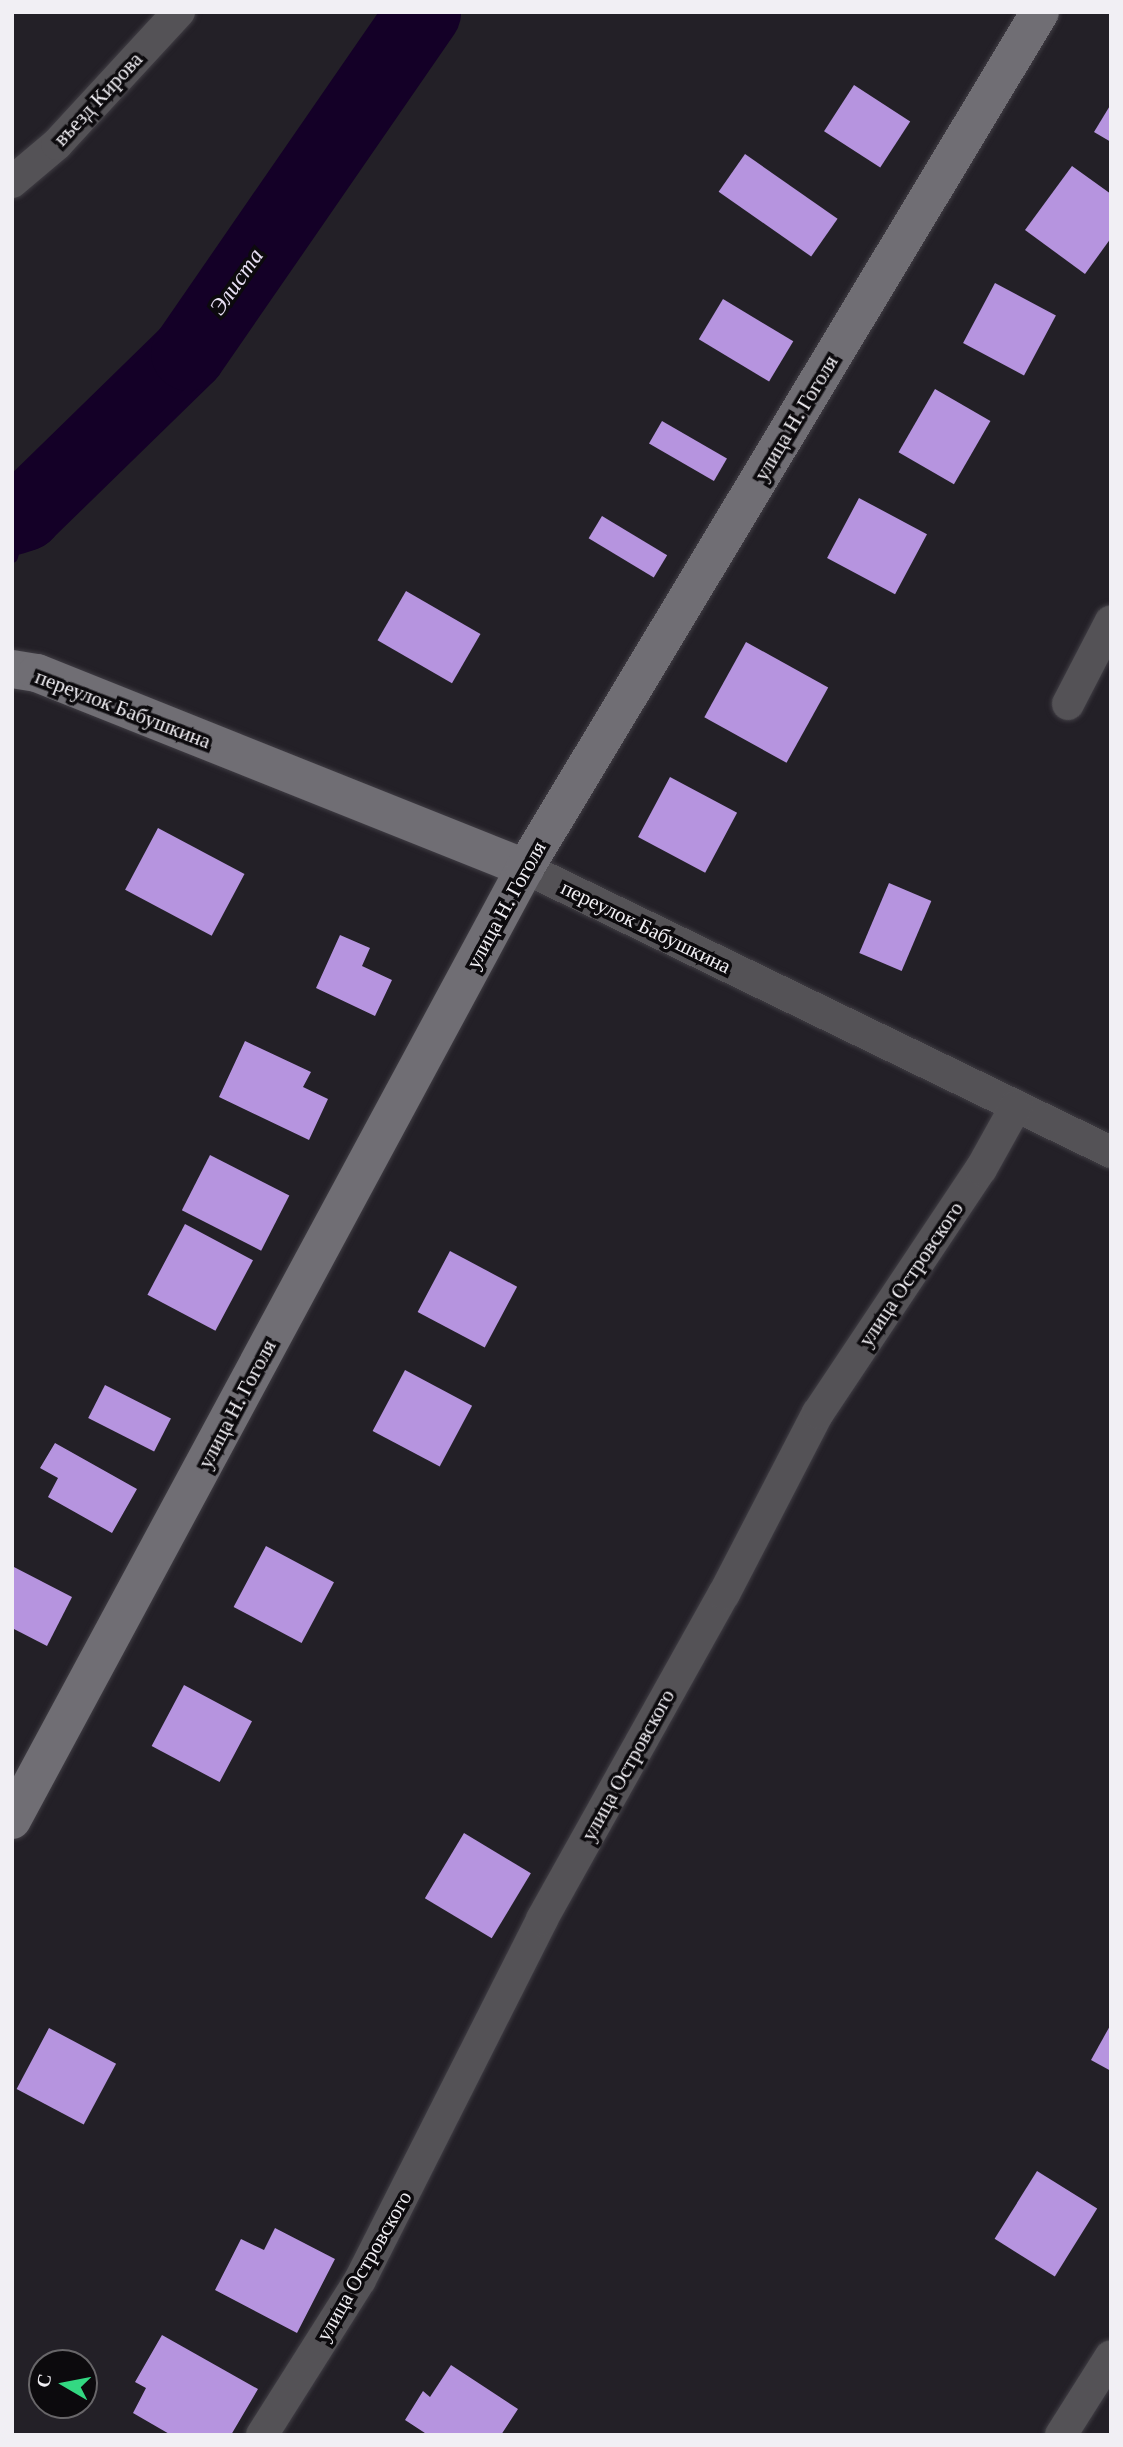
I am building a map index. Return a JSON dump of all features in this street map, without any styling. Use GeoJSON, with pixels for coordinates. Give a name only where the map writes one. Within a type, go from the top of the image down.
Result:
{"type":"FeatureCollection","features":[{"type":"Feature","properties":{"kind":"street","name":"въезд Кирова"},"geometry":{"type":"LineString","coordinates":[[12,182],[57,144],[179,12]]}},
{"type":"Feature","properties":{"kind":"street","name":"улица Н. Гоголя"},"geometry":{"type":"LineString","coordinates":[[12,1820],[525,869],[1040,12]]}},
{"type":"Feature","properties":{"kind":"street"},"geometry":{"type":"LineString","coordinates":[[1068,704],[1111,621]]}},
{"type":"Feature","properties":{"kind":"street","name":"переулок Бабушкина"},"geometry":{"type":"LineString","coordinates":[[12,669],[37,673],[525,869],[1111,1152]]}},
{"type":"Feature","properties":{"kind":"street","name":"улица Островского"},"geometry":{"type":"LineString","coordinates":[[262,2435],[360,2280],[542,1919],[724,1594],[818,1413],[981,1170],[1016,1106]]}},
{"type":"Feature","properties":{"kind":"street"},"geometry":{"type":"LineString","coordinates":[[1061,2435],[1111,2356]]}},
{"type":"Feature","properties":{"kind":"building"},"geometry":{"type":"Polygon","coordinates":[[[854,85],[910,121],[880,168],[824,131],[854,85]]]}},
{"type":"Feature","properties":{"kind":"building"},"geometry":{"type":"Polygon","coordinates":[[[1111,104],[1111,142],[1094,132],[1111,104]]]}},
{"type":"Feature","properties":{"kind":"building"},"geometry":{"type":"Polygon","coordinates":[[[745,154],[838,219],[811,256],[719,192],[745,154]]]}},
{"type":"Feature","properties":{"kind":"building"},"geometry":{"type":"Polygon","coordinates":[[[1072,166],[1111,194],[1111,238],[1085,274],[1025,230],[1072,166]]]}},
{"type":"Feature","properties":{"kind":"building"},"geometry":{"type":"Polygon","coordinates":[[[995,283],[1056,315],[1024,375],[963,343],[995,283]]]}},
{"type":"Feature","properties":{"kind":"building"},"geometry":{"type":"Polygon","coordinates":[[[723,299],[793,341],[769,382],[699,339],[723,299]]]}},
{"type":"Feature","properties":{"kind":"building"},"geometry":{"type":"Polygon","coordinates":[[[935,389],[990,421],[954,484],[898,452],[935,389]]]}},
{"type":"Feature","properties":{"kind":"building"},"geometry":{"type":"Polygon","coordinates":[[[662,421],[727,458],[714,481],[649,444],[662,421]]]}},
{"type":"Feature","properties":{"kind":"building"},"geometry":{"type":"Polygon","coordinates":[[[859,498],[927,534],[895,594],[827,558],[859,498]]]}},
{"type":"Feature","properties":{"kind":"building"},"geometry":{"type":"Polygon","coordinates":[[[602,516],[667,555],[654,577],[589,538],[602,516]]]}},
{"type":"Feature","properties":{"kind":"building"},"geometry":{"type":"Polygon","coordinates":[[[406,591],[480,634],[452,683],[378,640],[406,591]]]}},
{"type":"Feature","properties":{"kind":"building"},"geometry":{"type":"Polygon","coordinates":[[[746,642],[828,688],[787,763],[704,717],[746,642]]]}},
{"type":"Feature","properties":{"kind":"building"},"geometry":{"type":"Polygon","coordinates":[[[670,777],[737,813],[705,873],[638,837],[670,777]]]}},
{"type":"Feature","properties":{"kind":"building"},"geometry":{"type":"Polygon","coordinates":[[[158,828],[245,874],[212,936],[125,890],[158,828]]]}},
{"type":"Feature","properties":{"kind":"building"},"geometry":{"type":"Polygon","coordinates":[[[889,883],[931,901],[902,971],[859,953],[889,883]]]}},
{"type":"Feature","properties":{"kind":"building"},"geometry":{"type":"Polygon","coordinates":[[[340,935],[370,948],[362,966],[392,980],[375,1016],[316,988],[340,935]]]}},
{"type":"Feature","properties":{"kind":"building"},"geometry":{"type":"Polygon","coordinates":[[[245,1041],[311,1072],[303,1087],[328,1099],[309,1140],[219,1097],[245,1041]]]}},
{"type":"Feature","properties":{"kind":"building"},"geometry":{"type":"Polygon","coordinates":[[[210,1155],[289,1195],[261,1251],[182,1210],[210,1155]]]}},
{"type":"Feature","properties":{"kind":"building"},"geometry":{"type":"Polygon","coordinates":[[[185,1224],[253,1260],[215,1331],[147,1295],[185,1224]]]}},
{"type":"Feature","properties":{"kind":"building"},"geometry":{"type":"Polygon","coordinates":[[[450,1251],[517,1287],[485,1348],[418,1312],[450,1251]]]}},
{"type":"Feature","properties":{"kind":"building"},"geometry":{"type":"Polygon","coordinates":[[[405,1370],[472,1406],[440,1467],[373,1431],[405,1370]]]}},
{"type":"Feature","properties":{"kind":"building"},"geometry":{"type":"Polygon","coordinates":[[[105,1385],[171,1419],[154,1452],[88,1418],[105,1385]]]}},
{"type":"Feature","properties":{"kind":"building"},"geometry":{"type":"Polygon","coordinates":[[[55,1443],[137,1489],[112,1533],[48,1497],[58,1478],[40,1468],[55,1443]]]}},
{"type":"Feature","properties":{"kind":"building"},"geometry":{"type":"Polygon","coordinates":[[[266,1546],[334,1582],[302,1643],[234,1607],[266,1546]]]}},
{"type":"Feature","properties":{"kind":"building"},"geometry":{"type":"Polygon","coordinates":[[[12,1566],[72,1597],[47,1646],[12,1628],[12,1566]]]}},
{"type":"Feature","properties":{"kind":"building"},"geometry":{"type":"Polygon","coordinates":[[[184,1685],[252,1721],[220,1782],[152,1746],[184,1685]]]}},
{"type":"Feature","properties":{"kind":"building"},"geometry":{"type":"Polygon","coordinates":[[[464,1833],[531,1873],[492,1938],[425,1898],[464,1833]]]}},
{"type":"Feature","properties":{"kind":"building"},"geometry":{"type":"Polygon","coordinates":[[[1111,2024],[1111,2071],[1091,2060],[1111,2024]]]}},
{"type":"Feature","properties":{"kind":"building"},"geometry":{"type":"Polygon","coordinates":[[[49,2028],[116,2064],[84,2125],[17,2089],[49,2028]]]}},
{"type":"Feature","properties":{"kind":"building"},"geometry":{"type":"Polygon","coordinates":[[[1037,2171],[1097,2209],[1055,2276],[995,2239],[1037,2171]]]}},
{"type":"Feature","properties":{"kind":"building"},"geometry":{"type":"Polygon","coordinates":[[[275,2228],[335,2259],[297,2333],[215,2290],[241,2239],[264,2250],[275,2228]]]}},
{"type":"Feature","properties":{"kind":"building"},"geometry":{"type":"Polygon","coordinates":[[[162,2335],[258,2389],[231,2435],[171,2435],[133,2413],[146,2388],[135,2382],[162,2335]]]}},
{"type":"Feature","properties":{"kind":"building"},"geometry":{"type":"Polygon","coordinates":[[[451,2365],[518,2409],[501,2435],[428,2435],[405,2420],[423,2391],[430,2397],[451,2365]]]}},
{"type":"Feature","properties":{"kind":"waterway","name":"Элиста"},"geometry":{"type":"LineString","coordinates":[[12,517],[24,513],[188,353],[423,12]]}},
{"type":"Feature","properties":{"kind":"waterway"},"geometry":{"type":"LineString","coordinates":[[12,557],[24,513]]}}]}
